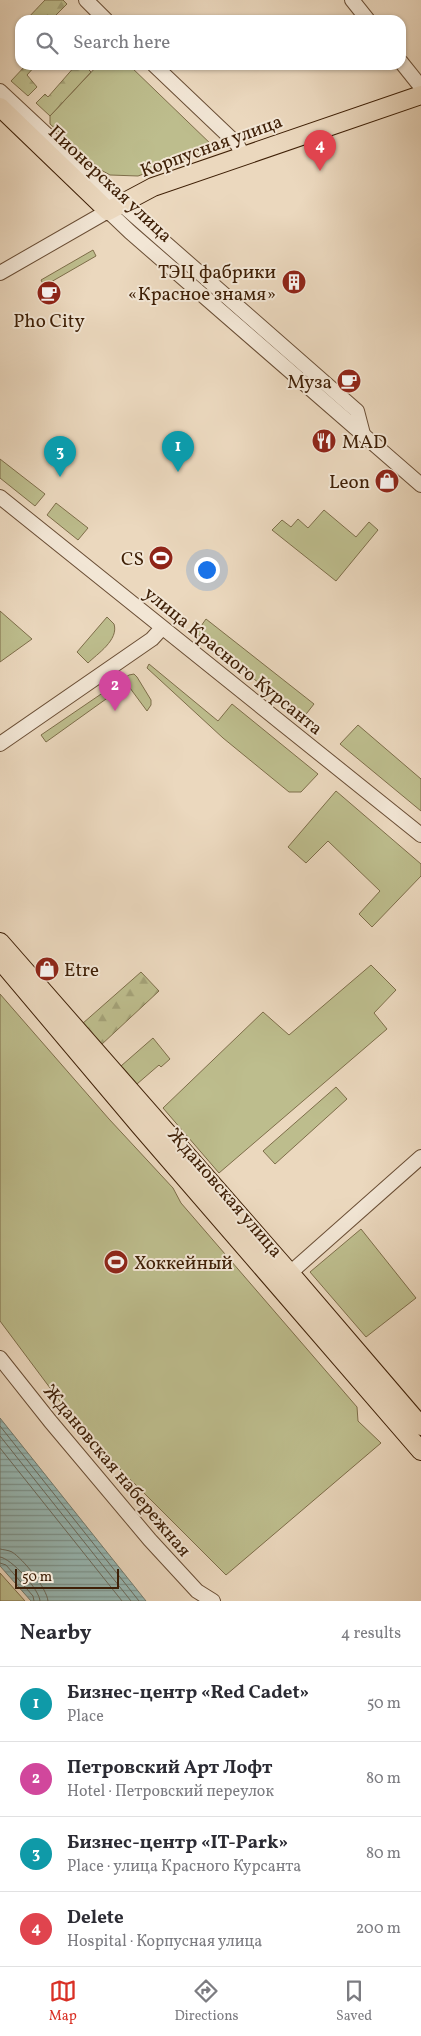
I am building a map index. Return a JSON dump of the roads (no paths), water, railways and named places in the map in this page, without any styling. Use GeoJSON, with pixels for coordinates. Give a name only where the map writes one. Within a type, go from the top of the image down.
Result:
{"type":"FeatureCollection","features":[{"type":"Feature","properties":{"kind":"main road","name":"Корпусная улица"},"geometry":{"type":"LineString","coordinates":[[115,207],[153,186],[421,95]]}},
{"type":"Feature","properties":{"kind":"main road","name":"Пионерская улица"},"geometry":{"type":"LineString","coordinates":[[0,108],[115,207]]}},
{"type":"Feature","properties":{"kind":"main road","name":"Ждановская улица"},"geometry":{"type":"LineString","coordinates":[[0,942],[290,1273],[421,1426]]}},
{"type":"Feature","properties":{"kind":"main road","name":"Ждановская улица"},"geometry":{"type":"LineString","coordinates":[[0,960],[147,1134],[421,1451]]}},
{"type":"Feature","properties":{"kind":"street"},"geometry":{"type":"LineString","coordinates":[[86,0],[101,15]]}},
{"type":"Feature","properties":{"kind":"street"},"geometry":{"type":"LineString","coordinates":[[352,0],[364,15]]}},
{"type":"Feature","properties":{"kind":"street"},"geometry":{"type":"LineString","coordinates":[[406,68],[421,87]]}},
{"type":"Feature","properties":{"kind":"street"},"geometry":{"type":"LineString","coordinates":[[159,70],[237,144],[243,155]]}},
{"type":"Feature","properties":{"kind":"street","name":"Пионерская улица"},"geometry":{"type":"LineString","coordinates":[[0,91],[115,207],[357,411],[363,434]]}},
{"type":"Feature","properties":{"kind":"street","name":"Пионерская улица"},"geometry":{"type":"LineString","coordinates":[[115,207],[130,232],[421,485]]}},
{"type":"Feature","properties":{"kind":"street","name":"Корпусная улица"},"geometry":{"type":"LineString","coordinates":[[0,273],[115,207]]}},
{"type":"Feature","properties":{"kind":"street","name":"улица Красного Курсанта"},"geometry":{"type":"LineString","coordinates":[[0,497],[421,835]]}},
{"type":"Feature","properties":{"kind":"street"},"geometry":{"type":"LineString","coordinates":[[0,744],[152,639],[162,628]]}},
{"type":"Feature","properties":{"kind":"street"},"geometry":{"type":"LineString","coordinates":[[290,1273],[421,1157]]}},
{"type":"Feature","properties":{"kind":"street","name":"Ждановская набережная"},"geometry":{"type":"LineString","coordinates":[[0,1358],[193,1596],[213,1601]]}},
{"type":"Feature","properties":{"kind":"water"},"geometry":{"type":"Polygon","coordinates":[[[0,1418],[146,1601],[31,1601],[0,1566],[0,1418]]]}},
{"type":"Feature","properties":{"kind":"place","name":"Delete"},"geometry":{"type":"Point","coordinates":[320,171]}},
{"type":"Feature","properties":{"kind":"place","name":"ТЭЦ фабрики «Красное знамя»"},"geometry":{"type":"Point","coordinates":[294,282]}},
{"type":"Feature","properties":{"kind":"place","name":"Pho City"},"geometry":{"type":"Point","coordinates":[49,293]}},
{"type":"Feature","properties":{"kind":"place","name":"Муза"},"geometry":{"type":"Point","coordinates":[349,381]}},
{"type":"Feature","properties":{"kind":"place","name":"MAD"},"geometry":{"type":"Point","coordinates":[324,441]}},
{"type":"Feature","properties":{"kind":"place","name":"Бизнес-центр «Red Cadet»"},"geometry":{"type":"Point","coordinates":[178,472]}},
{"type":"Feature","properties":{"kind":"place","name":"Бизнес-центр «IT-Park»"},"geometry":{"type":"Point","coordinates":[60,477]}},
{"type":"Feature","properties":{"kind":"place","name":"Leon"},"geometry":{"type":"Point","coordinates":[387,481]}},
{"type":"Feature","properties":{"kind":"place","name":"CS"},"geometry":{"type":"Point","coordinates":[161,558]}},
{"type":"Feature","properties":{"kind":"place","name":"Петровский Арт Лофт"},"geometry":{"type":"Point","coordinates":[115,711]}},
{"type":"Feature","properties":{"kind":"place","name":"Etre"},"geometry":{"type":"Point","coordinates":[47,969]}},
{"type":"Feature","properties":{"kind":"place","name":"Хоккейный"},"geometry":{"type":"Point","coordinates":[116,1262]}}]}
